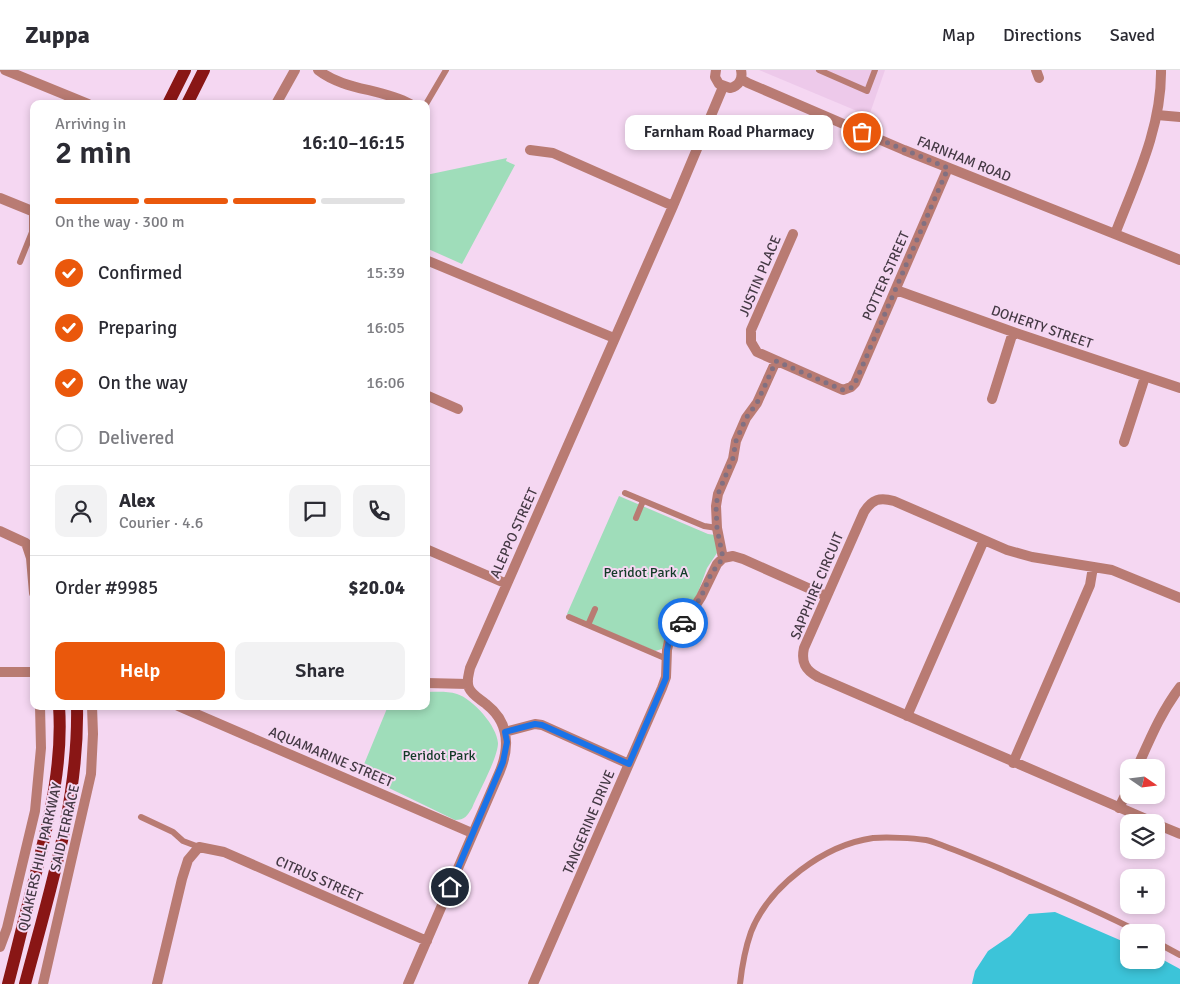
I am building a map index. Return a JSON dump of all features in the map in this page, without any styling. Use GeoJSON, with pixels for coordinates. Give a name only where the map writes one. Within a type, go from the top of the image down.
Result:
{"type":"FeatureCollection","features":[{"type":"Feature","properties":{"kind":"main road"},"geometry":{"type":"LineString","coordinates":[[170,100],[185,70]]}},
{"type":"Feature","properties":{"kind":"main road"},"geometry":{"type":"LineString","coordinates":[[189,100],[204,70]]}},
{"type":"Feature","properties":{"kind":"main road","name":"QUAKERS HILL PARKWAY"},"geometry":{"type":"LineString","coordinates":[[8,984],[49,820],[59,753],[59,710]]}},
{"type":"Feature","properties":{"kind":"main road","name":"QUAKERS HILL PARKWAY"},"geometry":{"type":"LineString","coordinates":[[25,984],[70,807],[76,751],[77,710]]}},
{"type":"Feature","properties":{"kind":"street"},"geometry":{"type":"LineString","coordinates":[[5,70],[78,100]]}},
{"type":"Feature","properties":{"kind":"street"},"geometry":{"type":"LineString","coordinates":[[278,100],[295,70]]}},
{"type":"Feature","properties":{"kind":"street"},"geometry":{"type":"LineString","coordinates":[[318,70],[340,83],[401,100]]}},
{"type":"Feature","properties":{"kind":"street"},"geometry":{"type":"LineString","coordinates":[[716,70],[717,81],[722,87],[734,87],[741,74]]}},
{"type":"Feature","properties":{"kind":"street"},"geometry":{"type":"LineString","coordinates":[[1115,234],[1149,143],[1157,115],[1161,70]]}},
{"type":"Feature","properties":{"kind":"street","name":"FARNHAM ROAD"},"geometry":{"type":"LineString","coordinates":[[741,74],[757,87],[948,168],[1180,260]]}},
{"type":"Feature","properties":{"kind":"street","name":"ALEPPO STREET"},"geometry":{"type":"LineString","coordinates":[[468,684],[470,668],[673,206],[715,108],[722,87]]}},
{"type":"Feature","properties":{"kind":"street"},"geometry":{"type":"LineString","coordinates":[[1157,115],[1180,117]]}},
{"type":"Feature","properties":{"kind":"street"},"geometry":{"type":"LineString","coordinates":[[530,150],[553,153],[673,206]]}},
{"type":"Feature","properties":{"kind":"street","name":"POTTER STREET"},"geometry":{"type":"LineString","coordinates":[[843,390],[851,388],[855,383],[948,168]]}},
{"type":"Feature","properties":{"kind":"street"},"geometry":{"type":"LineString","coordinates":[[0,198],[30,210]]}},
{"type":"Feature","properties":{"kind":"street","name":"JUSTIN PLACE"},"geometry":{"type":"LineString","coordinates":[[793,234],[752,330],[751,342],[757,352],[843,390]]}},
{"type":"Feature","properties":{"kind":"street"},"geometry":{"type":"LineString","coordinates":[[430,262],[614,338]]}},
{"type":"Feature","properties":{"kind":"street","name":"DOHERTY STREET"},"geometry":{"type":"LineString","coordinates":[[896,290],[1013,332],[1180,388]]}},
{"type":"Feature","properties":{"kind":"street"},"geometry":{"type":"LineString","coordinates":[[992,399],[1013,332]]}},
{"type":"Feature","properties":{"kind":"street"},"geometry":{"type":"LineString","coordinates":[[776,361],[757,403],[746,418],[736,441],[733,458],[718,494],[716,506],[717,528],[723,558],[733,556],[743,559],[826,596]]}},
{"type":"Feature","properties":{"kind":"street"},"geometry":{"type":"LineString","coordinates":[[1124,442],[1145,377]]}},
{"type":"Feature","properties":{"kind":"street"},"geometry":{"type":"LineString","coordinates":[[430,397],[458,409]]}},
{"type":"Feature","properties":{"kind":"street","name":"SAPPHIRE CIRCUIT"},"geometry":{"type":"LineString","coordinates":[[1133,814],[818,677],[810,673],[804,665],[802,657],[826,596],[864,512],[869,504],[876,499],[886,499],[894,502],[1020,554],[1112,570],[1126,574],[1180,598]]}},
{"type":"Feature","properties":{"kind":"street"},"geometry":{"type":"LineString","coordinates":[[0,531],[26,543],[30,553]]}},
{"type":"Feature","properties":{"kind":"street"},"geometry":{"type":"LineString","coordinates":[[907,716],[984,540]]}},
{"type":"Feature","properties":{"kind":"street"},"geometry":{"type":"LineString","coordinates":[[430,550],[507,584]]}},
{"type":"Feature","properties":{"kind":"street","name":"TANGERINE DRIVE"},"geometry":{"type":"LineString","coordinates":[[533,984],[666,678],[669,641],[692,612],[711,574],[723,558]]}},
{"type":"Feature","properties":{"kind":"street"},"geometry":{"type":"LineString","coordinates":[[1013,763],[1090,585],[1093,567]]}},
{"type":"Feature","properties":{"kind":"street"},"geometry":{"type":"LineString","coordinates":[[0,672],[30,672]]}},
{"type":"Feature","properties":{"kind":"street"},"geometry":{"type":"LineString","coordinates":[[408,984],[503,762],[507,742],[505,732],[494,711],[472,693],[468,684],[430,683]]}},
{"type":"Feature","properties":{"kind":"street"},"geometry":{"type":"LineString","coordinates":[[1141,759],[1157,722],[1180,688]]}},
{"type":"Feature","properties":{"kind":"street"},"geometry":{"type":"LineString","coordinates":[[0,947],[7,928],[35,810],[41,748],[40,710]]}},
{"type":"Feature","properties":{"kind":"street","name":"SAID TERRACE"},"geometry":{"type":"LineString","coordinates":[[42,984],[91,774],[92,710]]}},
{"type":"Feature","properties":{"kind":"street","name":"AQUAMARINE STREET"},"geometry":{"type":"LineString","coordinates":[[187,710],[472,833]]}},
{"type":"Feature","properties":{"kind":"street"},"geometry":{"type":"LineString","coordinates":[[505,732],[535,724],[542,725],[629,764]]}},
{"type":"Feature","properties":{"kind":"street"},"geometry":{"type":"LineString","coordinates":[[1119,808],[1121,804]]}},
{"type":"Feature","properties":{"kind":"street","name":"SAPPHIRE CIRCUIT"},"geometry":{"type":"LineString","coordinates":[[1165,827],[1180,834]]}},
{"type":"Feature","properties":{"kind":"street"},"geometry":{"type":"LineString","coordinates":[[157,984],[186,866],[188,860],[199,847]]}},
{"type":"Feature","properties":{"kind":"street","name":"CITRUS STREET"},"geometry":{"type":"LineString","coordinates":[[199,847],[224,852],[427,941]]}},
{"type":"Feature","properties":{"kind":"lane"},"geometry":{"type":"LineString","coordinates":[[428,100],[446,70]]}},
{"type":"Feature","properties":{"kind":"lane"},"geometry":{"type":"LineString","coordinates":[[819,70],[867,91],[875,70]]}},
{"type":"Feature","properties":{"kind":"lane"},"geometry":{"type":"LineString","coordinates":[[20,262],[30,237]]}},
{"type":"Feature","properties":{"kind":"lane"},"geometry":{"type":"LineString","coordinates":[[625,493],[704,526],[717,528]]}},
{"type":"Feature","properties":{"kind":"lane"},"geometry":{"type":"LineString","coordinates":[[636,518],[643,501]]}},
{"type":"Feature","properties":{"kind":"lane"},"geometry":{"type":"LineString","coordinates":[[588,625],[595,609]]}},
{"type":"Feature","properties":{"kind":"lane"},"geometry":{"type":"LineString","coordinates":[[568,617],[667,659]]}},
{"type":"Feature","properties":{"kind":"lane"},"geometry":{"type":"LineString","coordinates":[[141,817],[173,832],[183,841],[199,847]]}},
{"type":"Feature","properties":{"kind":"lane"},"geometry":{"type":"LineString","coordinates":[[740,984],[744,955],[752,930],[767,905],[780,889],[797,873],[818,858],[850,844],[874,838],[927,840],[966,854],[1124,924]]}},
{"type":"Feature","properties":{"kind":"lane"},"geometry":{"type":"LineString","coordinates":[[1165,947],[1180,955]]}},
{"type":"Feature","properties":{"kind":"shaded area"},"geometry":{"type":"Polygon","coordinates":[[[759,70],[885,70],[869,116],[759,70]]]}},
{"type":"Feature","properties":{"kind":"green space"},"geometry":{"type":"Polygon","coordinates":[[[507,158],[506,161],[515,165],[462,264],[430,250],[430,174],[507,158]]]}},
{"type":"Feature","properties":{"kind":"green space","name":"Peridot Park A"},"geometry":{"type":"Polygon","coordinates":[[[619,496],[708,534],[715,535],[717,553],[707,568],[697,595],[687,611],[668,633],[662,649],[655,651],[567,614],[619,496]]]}},
{"type":"Feature","properties":{"kind":"green space","name":"Peridot Park"},"geometry":{"type":"Polygon","coordinates":[[[430,692],[449,692],[470,701],[489,721],[497,736],[497,749],[491,766],[472,808],[461,819],[455,820],[360,774],[386,710],[430,710],[430,692]]]}},
{"type":"Feature","properties":{"kind":"water"},"geometry":{"type":"Polygon","coordinates":[[[1055,912],[1120,940],[1120,969],[1165,969],[1165,961],[1180,969],[1180,984],[972,984],[975,971],[988,951],[1010,936],[1029,914],[1055,912]]]}},
{"type":"Feature","properties":{"kind":"way so far"},"geometry":{"type":"LineString","coordinates":[[683,623],[701,597],[717,564],[723,558],[717,528],[716,506],[718,494],[733,458],[736,441],[746,418],[757,403],[776,361],[843,390],[851,388],[855,383],[948,168],[862,132]]}},
{"type":"Feature","properties":{"kind":"place","name":"Farnham Road Pharmacy"},"geometry":{"type":"Point","coordinates":[862,132]}},
{"type":"Feature","properties":{"kind":"route"},"geometry":{"type":"LineString","coordinates":[[450,887],[503,762],[507,742],[505,732],[535,724],[542,725],[629,764],[666,678],[669,641],[683,623]]}}]}
